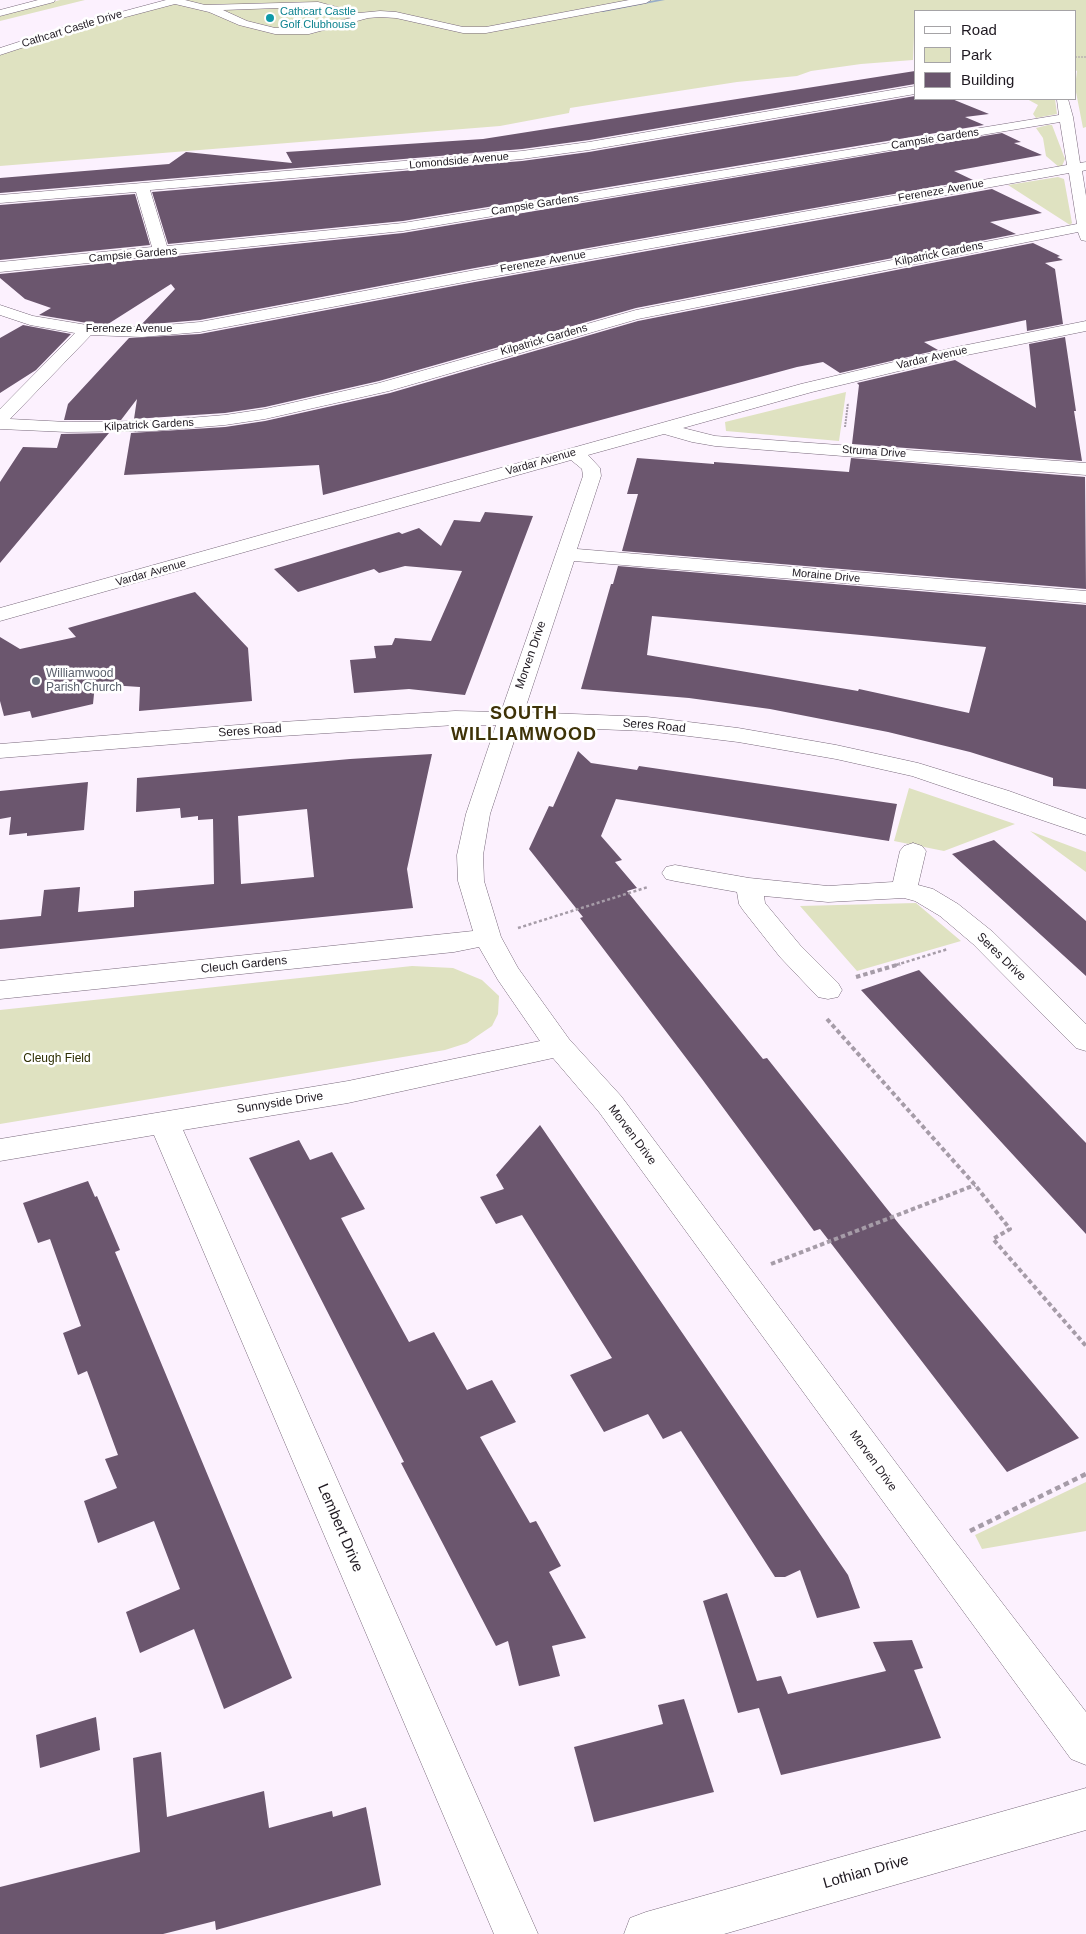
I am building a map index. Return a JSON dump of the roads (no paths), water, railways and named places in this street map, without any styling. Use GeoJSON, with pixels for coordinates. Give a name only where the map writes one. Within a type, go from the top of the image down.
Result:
{"type":"FeatureCollection","features":[{"type":"Feature","properties":{"kind":"street"},"geometry":{"type":"LineString","coordinates":[[0,13],[50,0]]}},
{"type":"Feature","properties":{"kind":"street"},"geometry":{"type":"LineString","coordinates":[[173,0],[205,8],[243,23],[275,31],[309,31],[363,18],[361,16]]}},
{"type":"Feature","properties":{"kind":"street","name":"Cathcart Castle Drive"},"geometry":{"type":"LineString","coordinates":[[0,52],[60,32],[173,0]]}},
{"type":"Feature","properties":{"kind":"street"},"geometry":{"type":"LineString","coordinates":[[205,8],[306,4],[318,5],[361,16],[396,15],[463,30],[486,30],[646,0]]}},
{"type":"Feature","properties":{"kind":"street","name":"Lomondside Avenue"},"geometry":{"type":"LineString","coordinates":[[0,199],[522,155],[589,146],[914,90]]}},
{"type":"Feature","properties":{"kind":"street"},"geometry":{"type":"LineString","coordinates":[[1063,100],[1080,167],[1085,230]]}},
{"type":"Feature","properties":{"kind":"street","name":"Campsie Gardens"},"geometry":{"type":"LineString","coordinates":[[0,267],[403,227],[1067,117]]}},
{"type":"Feature","properties":{"kind":"street","name":"Fereneze Avenue"},"geometry":{"type":"LineString","coordinates":[[0,310],[30,320],[87,330],[142,332],[200,327],[475,275],[1080,167]]}},
{"type":"Feature","properties":{"kind":"street"},"geometry":{"type":"LineString","coordinates":[[142,188],[161,252]]}},
{"type":"Feature","properties":{"kind":"street","name":"Kilpatrick Gardens"},"geometry":{"type":"LineString","coordinates":[[0,424],[67,427],[152,426],[225,420],[266,414],[342,398],[636,314],[1085,230]]}},
{"type":"Feature","properties":{"kind":"street","name":"Vardar Avenue"},"geometry":{"type":"LineString","coordinates":[[0,616],[664,428],[849,378],[1010,341],[1086,326]]}},
{"type":"Feature","properties":{"kind":"street"},"geometry":{"type":"LineString","coordinates":[[0,419],[87,330]]}},
{"type":"Feature","properties":{"kind":"street","name":"Struma Drive"},"geometry":{"type":"LineString","coordinates":[[664,428],[692,437],[715,441],[1086,469]]}},
{"type":"Feature","properties":{"kind":"street","name":"Morven Drive"},"geometry":{"type":"LineString","coordinates":[[573,454],[586,462],[591,468],[592,476],[478,814],[470,855],[471,881],[488,937],[508,974],[559,1046],[610,1104],[937,1547],[1086,1745]]}},
{"type":"Feature","properties":{"kind":"street","name":"Moraine Drive"},"geometry":{"type":"LineString","coordinates":[[566,554],[1086,598]]}},
{"type":"Feature","properties":{"kind":"street","name":"Seres Road"},"geometry":{"type":"LineString","coordinates":[[0,751],[368,722],[510,718],[647,724],[738,735],[836,752],[918,770],[1000,796],[1086,827]]}},
{"type":"Feature","properties":{"kind":"street"},"geometry":{"type":"LineString","coordinates":[[904,890],[913,851]]}},
{"type":"Feature","properties":{"kind":"street","name":"Seres Drive"},"geometry":{"type":"LineString","coordinates":[[675,873],[749,886],[828,894],[904,890],[924,895],[949,910],[983,938],[1086,1041]]}},
{"type":"Feature","properties":{"kind":"street"},"geometry":{"type":"LineString","coordinates":[[749,886],[752,904],[790,950],[828,990]]}},
{"type":"Feature","properties":{"kind":"street","name":"Cleuch Gardens"},"geometry":{"type":"LineString","coordinates":[[0,990],[454,943],[488,937]]}},
{"type":"Feature","properties":{"kind":"street","name":"Sunnyside Drive"},"geometry":{"type":"LineString","coordinates":[[0,1150],[348,1092],[511,1058],[559,1046]]}},
{"type":"Feature","properties":{"kind":"street","name":"Lembert Drive"},"geometry":{"type":"LineString","coordinates":[[164,1122],[516,1934]]}},
{"type":"Feature","properties":{"kind":"street","name":"Lothian Drive"},"geometry":{"type":"LineString","coordinates":[[646,1934],[1086,1809]]}},
{"type":"Feature","properties":{"kind":"waterway"},"geometry":{"type":"LineString","coordinates":[[603,11],[663,0]]}},
{"type":"Feature","properties":{"kind":"place","name":"Cathcart Castle Golf Clubhouse"},"geometry":{"type":"Point","coordinates":[270,18]}},
{"type":"Feature","properties":{"kind":"place","name":"Williamwood Parish Church"},"geometry":{"type":"Point","coordinates":[36,681]}},
{"type":"Feature","properties":{"kind":"district","name":"SOUTH WILLIAMWOOD"},"geometry":{"type":"Point","coordinates":[524,724]}},
{"type":"Feature","properties":{"kind":"park label","name":"Cleugh Field"},"geometry":{"type":"Point","coordinates":[57,1059]}}]}
